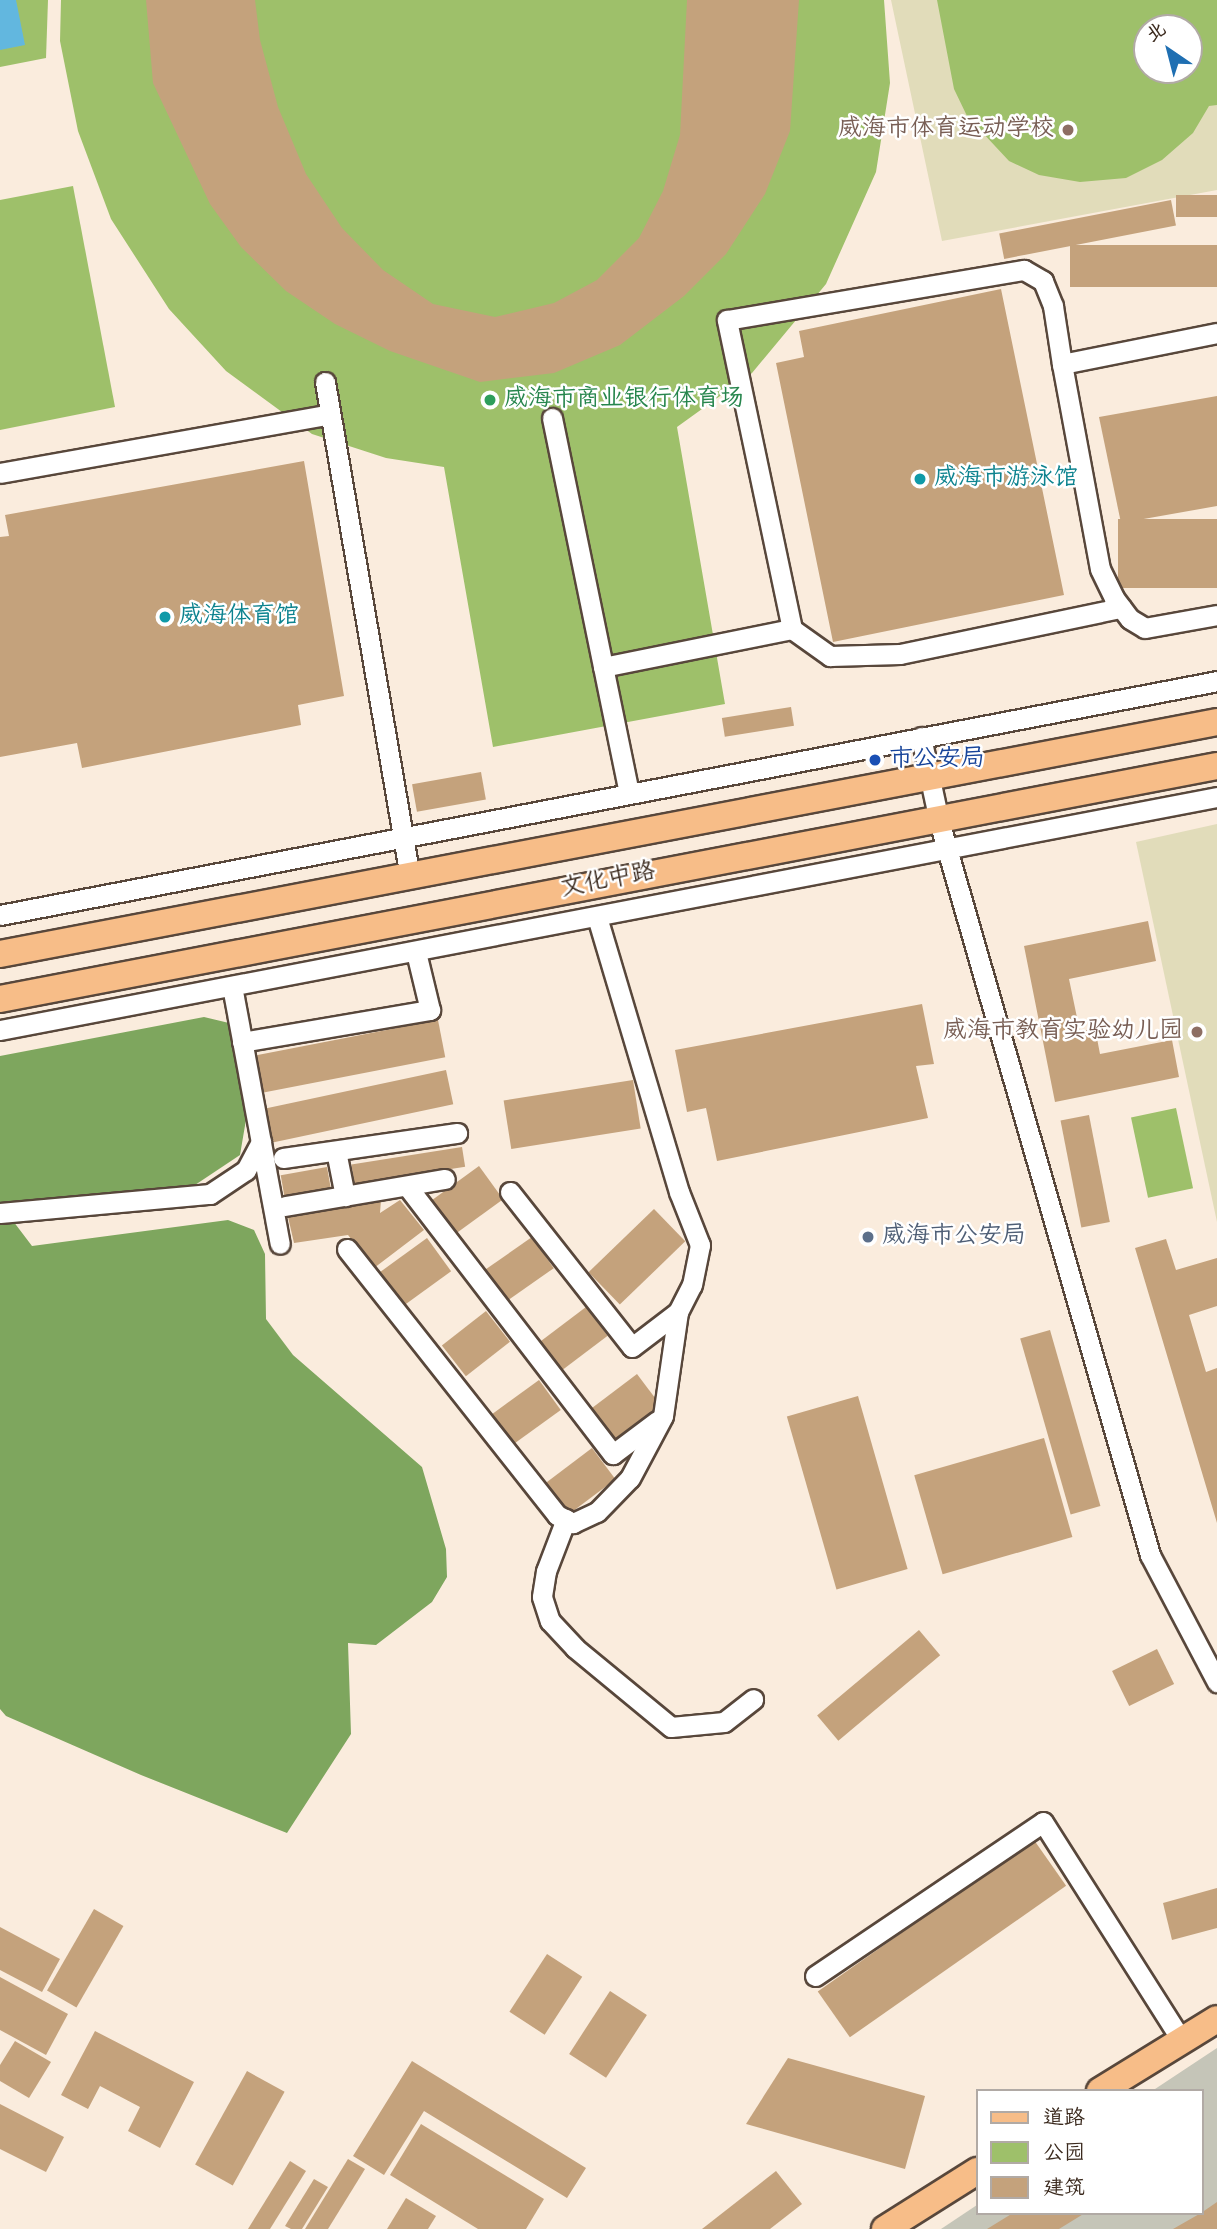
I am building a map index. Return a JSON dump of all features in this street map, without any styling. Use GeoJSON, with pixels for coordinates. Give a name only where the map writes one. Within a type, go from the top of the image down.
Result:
{"type":"FeatureCollection","features":[{"type":"Feature","properties":{"kind":"main road","name":"文化中路"},"geometry":{"type":"LineString","coordinates":[[0,954],[1217,722]]}},
{"type":"Feature","properties":{"kind":"main road","name":"文化中路"},"geometry":{"type":"LineString","coordinates":[[0,999],[1217,766]]}},
{"type":"Feature","properties":{"kind":"main road"},"geometry":{"type":"LineString","coordinates":[[1103,2089],[1180,2038],[1217,2019]]}},
{"type":"Feature","properties":{"kind":"main road"},"geometry":{"type":"LineString","coordinates":[[885,2229],[976,2172]]}},
{"type":"Feature","properties":{"kind":"street"},"geometry":{"type":"LineString","coordinates":[[1121,608],[900,654],[830,656],[792,629],[727,320],[1024,270],[1043,281],[1053,306],[1100,569],[1121,608],[1145,628],[1217,615]]}},
{"type":"Feature","properties":{"kind":"street"},"geometry":{"type":"LineString","coordinates":[[1062,364],[1217,333]]}},
{"type":"Feature","properties":{"kind":"street"},"geometry":{"type":"LineString","coordinates":[[325,382],[410,877]]}},
{"type":"Feature","properties":{"kind":"street"},"geometry":{"type":"LineString","coordinates":[[0,473],[330,414]]}},
{"type":"Feature","properties":{"kind":"street"},"geometry":{"type":"LineString","coordinates":[[552,418],[629,793]]}},
{"type":"Feature","properties":{"kind":"street"},"geometry":{"type":"LineString","coordinates":[[603,667],[792,629]]}},
{"type":"Feature","properties":{"kind":"street"},"geometry":{"type":"LineString","coordinates":[[0,915],[1217,681]]}},
{"type":"Feature","properties":{"kind":"street"},"geometry":{"type":"LineString","coordinates":[[921,737],[947,850],[1150,1555],[1217,1682]]}},
{"type":"Feature","properties":{"kind":"street"},"geometry":{"type":"LineString","coordinates":[[0,1030],[1217,797]]}},
{"type":"Feature","properties":{"kind":"street"},"geometry":{"type":"LineString","coordinates":[[347,1249],[558,1515],[573,1522],[597,1512],[630,1478],[663,1416],[678,1312],[692,1285],[700,1245],[679,1192],[597,917]]}},
{"type":"Feature","properties":{"kind":"street"},"geometry":{"type":"LineString","coordinates":[[242,1042],[430,1010],[415,951]]}},
{"type":"Feature","properties":{"kind":"street"},"geometry":{"type":"LineString","coordinates":[[232,986],[279,1244]]}},
{"type":"Feature","properties":{"kind":"street"},"geometry":{"type":"LineString","coordinates":[[283,1158],[457,1133]]}},
{"type":"Feature","properties":{"kind":"street"},"geometry":{"type":"LineString","coordinates":[[0,1213],[210,1194],[246,1170],[261,1142]]}},
{"type":"Feature","properties":{"kind":"street"},"geometry":{"type":"LineString","coordinates":[[337,1151],[345,1196]]}},
{"type":"Feature","properties":{"kind":"street"},"geometry":{"type":"LineString","coordinates":[[285,1206],[444,1179]]}},
{"type":"Feature","properties":{"kind":"street"},"geometry":{"type":"LineString","coordinates":[[407,1186],[613,1454],[663,1416]]}},
{"type":"Feature","properties":{"kind":"street"},"geometry":{"type":"LineString","coordinates":[[510,1192],[632,1347],[678,1312]]}},
{"type":"Feature","properties":{"kind":"street"},"geometry":{"type":"LineString","coordinates":[[566,1519],[546,1571],[542,1597],[550,1621],[575,1648],[671,1727],[724,1721],[754,1699]]}},
{"type":"Feature","properties":{"kind":"street"},"geometry":{"type":"LineString","coordinates":[[815,1976],[1044,1822],[1180,2038]]}},
{"type":"Feature","properties":{"kind":"shaded area","name":"威海市体育运动学校"},"geometry":{"type":"Polygon","coordinates":[[[891,0],[1217,0],[1217,190],[942,241],[891,0]]]}},
{"type":"Feature","properties":{"kind":"shaded area","name":"威海市教育实验幼儿园"},"geometry":{"type":"Polygon","coordinates":[[[1217,824],[1217,1222],[1136,842],[1217,824]]]}},
{"type":"Feature","properties":{"kind":"shaded area"},"geometry":{"type":"Polygon","coordinates":[[[1217,2048],[1217,2229],[941,2229],[976,2206],[976,2215],[1203,2215],[1203,2089],[1155,2089],[1217,2048]]]}},
{"type":"Feature","properties":{"kind":"green space"},"geometry":{"type":"Polygon","coordinates":[[[0,0],[48,0],[46,58],[0,67],[0,0]]]}},
{"type":"Feature","properties":{"kind":"green space","name":"威海市商业银行体育场"},"geometry":{"type":"Polygon","coordinates":[[[61,0],[884,0],[890,83],[876,172],[826,284],[752,373],[677,427],[725,704],[493,747],[444,467],[386,458],[312,434],[226,371],[169,309],[111,219],[78,131],[60,41],[61,0]]]}},
{"type":"Feature","properties":{"kind":"green space"},"geometry":{"type":"Polygon","coordinates":[[[937,0],[1217,0],[1217,105],[1209,106],[1193,133],[1162,160],[1126,178],[1080,182],[1039,175],[1009,161],[967,116],[954,89],[937,0]]]}},
{"type":"Feature","properties":{"kind":"green space"},"geometry":{"type":"Polygon","coordinates":[[[73,186],[115,407],[0,430],[0,200],[73,186]]]}},
{"type":"Feature","properties":{"kind":"green space"},"geometry":{"type":"Polygon","coordinates":[[[204,1017],[229,1023],[249,1102],[240,1155],[183,1193],[7,1213],[32,1246],[228,1220],[254,1230],[265,1254],[266,1319],[293,1355],[422,1467],[446,1549],[447,1577],[432,1602],[376,1645],[348,1643],[351,1734],[287,1833],[141,1775],[6,1716],[0,1709],[0,1056],[204,1017]]]}},
{"type":"Feature","properties":{"kind":"green space"},"geometry":{"type":"Polygon","coordinates":[[[1176,1108],[1193,1188],[1148,1198],[1131,1118],[1176,1108]]]}},
{"type":"Feature","properties":{"kind":"water"},"geometry":{"type":"Polygon","coordinates":[[[0,0],[16,0],[25,45],[0,50],[0,0]]]}},
{"type":"Feature","properties":{"kind":"building"},"geometry":{"type":"Polygon","coordinates":[[[146,0],[255,0],[260,40],[278,107],[306,174],[342,228],[383,270],[433,304],[495,317],[554,303],[597,280],[639,238],[663,191],[680,135],[687,0],[799,0],[790,131],[765,194],[726,254],[684,296],[620,345],[554,373],[480,382],[390,351],[335,324],[286,291],[241,247],[210,204],[153,83],[146,0]]]}},
{"type":"Feature","properties":{"kind":"building"},"geometry":{"type":"Polygon","coordinates":[[[1176,195],[1217,195],[1217,217],[1176,217],[1176,195]]]}},
{"type":"Feature","properties":{"kind":"building"},"geometry":{"type":"Polygon","coordinates":[[[1171,200],[1176,226],[1004,259],[999,233],[1171,200]]]}},
{"type":"Feature","properties":{"kind":"building"},"geometry":{"type":"Polygon","coordinates":[[[1070,245],[1217,245],[1217,287],[1070,287],[1070,245]]]}},
{"type":"Feature","properties":{"kind":"building","name":"威海市游泳馆"},"geometry":{"type":"Polygon","coordinates":[[[1001,289],[1064,595],[833,642],[776,363],[804,357],[799,331],[1001,289]]]}},
{"type":"Feature","properties":{"kind":"building"},"geometry":{"type":"Polygon","coordinates":[[[1217,396],[1217,506],[1121,523],[1099,417],[1217,396]]]}},
{"type":"Feature","properties":{"kind":"building","name":"威海体育馆"},"geometry":{"type":"Polygon","coordinates":[[[304,461],[344,696],[298,705],[301,725],[82,768],[77,743],[0,757],[0,537],[9,536],[5,515],[304,461]]]}},
{"type":"Feature","properties":{"kind":"building"},"geometry":{"type":"Polygon","coordinates":[[[1118,519],[1217,519],[1217,588],[1118,588],[1118,519]]]}},
{"type":"Feature","properties":{"kind":"building"},"geometry":{"type":"Polygon","coordinates":[[[791,707],[794,726],[725,737],[722,718],[791,707]]]}},
{"type":"Feature","properties":{"kind":"building"},"geometry":{"type":"Polygon","coordinates":[[[481,772],[486,800],[417,812],[412,784],[481,772]]]}},
{"type":"Feature","properties":{"kind":"building"},"geometry":{"type":"Polygon","coordinates":[[[1148,921],[1156,961],[1069,979],[1080,1032],[1095,1028],[1100,1054],[1172,1040],[1179,1077],[1055,1102],[1024,946],[1148,921]]]}},
{"type":"Feature","properties":{"kind":"building"},"geometry":{"type":"Polygon","coordinates":[[[922,1004],[934,1064],[916,1066],[928,1118],[717,1161],[706,1108],[687,1112],[675,1050],[922,1004]]]}},
{"type":"Feature","properties":{"kind":"building"},"geometry":{"type":"Polygon","coordinates":[[[438,1020],[445,1057],[264,1093],[256,1055],[438,1020]]]}},
{"type":"Feature","properties":{"kind":"building"},"geometry":{"type":"Polygon","coordinates":[[[446,1070],[453,1104],[270,1143],[263,1109],[446,1070]]]}},
{"type":"Feature","properties":{"kind":"building"},"geometry":{"type":"Polygon","coordinates":[[[633,1080],[641,1128],[511,1149],[504,1100],[633,1080]]]}},
{"type":"Feature","properties":{"kind":"building"},"geometry":{"type":"Polygon","coordinates":[[[1089,1115],[1110,1222],[1081,1228],[1061,1121],[1089,1115]]]}},
{"type":"Feature","properties":{"kind":"building"},"geometry":{"type":"Polygon","coordinates":[[[462,1147],[465,1167],[355,1184],[351,1165],[462,1147]]]}},
{"type":"Feature","properties":{"kind":"building"},"geometry":{"type":"Polygon","coordinates":[[[479,1166],[503,1199],[455,1234],[430,1201],[479,1166]]]}},
{"type":"Feature","properties":{"kind":"building"},"geometry":{"type":"Polygon","coordinates":[[[327,1167],[331,1190],[285,1198],[281,1175],[327,1167]]]}},
{"type":"Feature","properties":{"kind":"building"},"geometry":{"type":"Polygon","coordinates":[[[381,1200],[380,1213],[400,1200],[424,1230],[374,1268],[348,1235],[294,1243],[288,1217],[381,1200]]]}},
{"type":"Feature","properties":{"kind":"building"},"geometry":{"type":"Polygon","coordinates":[[[654,1209],[685,1241],[620,1305],[589,1272],[654,1209]]]}},
{"type":"Feature","properties":{"kind":"building"},"geometry":{"type":"Polygon","coordinates":[[[532,1237],[554,1268],[505,1302],[484,1271],[532,1237]]]}},
{"type":"Feature","properties":{"kind":"building"},"geometry":{"type":"Polygon","coordinates":[[[427,1238],[451,1271],[404,1305],[380,1272],[427,1238]]]}},
{"type":"Feature","properties":{"kind":"building"},"geometry":{"type":"Polygon","coordinates":[[[1166,1239],[1176,1270],[1217,1258],[1217,1306],[1189,1315],[1206,1372],[1217,1368],[1217,1523],[1135,1248],[1166,1239]]]}},
{"type":"Feature","properties":{"kind":"building"},"geometry":{"type":"Polygon","coordinates":[[[586,1307],[608,1336],[561,1371],[540,1342],[586,1307]]]}},
{"type":"Feature","properties":{"kind":"building"},"geometry":{"type":"Polygon","coordinates":[[[486,1311],[510,1342],[466,1376],[442,1345],[486,1311]]]}},
{"type":"Feature","properties":{"kind":"building"},"geometry":{"type":"Polygon","coordinates":[[[1050,1330],[1100,1506],[1071,1514],[1020,1339],[1050,1330]]]}},
{"type":"Feature","properties":{"kind":"building"},"geometry":{"type":"Polygon","coordinates":[[[637,1374],[661,1406],[615,1441],[591,1409],[637,1374]]]}},
{"type":"Feature","properties":{"kind":"building"},"geometry":{"type":"Polygon","coordinates":[[[539,1380],[561,1410],[513,1445],[491,1415],[539,1380]]]}},
{"type":"Feature","properties":{"kind":"building"},"geometry":{"type":"Polygon","coordinates":[[[858,1396],[908,1569],[836,1589],[787,1416],[858,1396]]]}},
{"type":"Feature","properties":{"kind":"building"},"geometry":{"type":"Polygon","coordinates":[[[1044,1438],[1072,1537],[943,1574],[914,1475],[1044,1438]]]}},
{"type":"Feature","properties":{"kind":"building"},"geometry":{"type":"Polygon","coordinates":[[[592,1448],[615,1479],[569,1514],[546,1483],[592,1448]]]}},
{"type":"Feature","properties":{"kind":"building"},"geometry":{"type":"Polygon","coordinates":[[[919,1630],[940,1655],[838,1741],[817,1715],[919,1630]]]}},
{"type":"Feature","properties":{"kind":"building"},"geometry":{"type":"Polygon","coordinates":[[[1157,1649],[1174,1684],[1129,1706],[1112,1671],[1157,1649]]]}},
{"type":"Feature","properties":{"kind":"building"},"geometry":{"type":"Polygon","coordinates":[[[1034,1840],[1066,1886],[850,2037],[818,1991],[1034,1840]]]}},
{"type":"Feature","properties":{"kind":"building"},"geometry":{"type":"Polygon","coordinates":[[[1217,1888],[1217,1928],[1172,1940],[1163,1903],[1217,1888]]]}},
{"type":"Feature","properties":{"kind":"building"},"geometry":{"type":"Polygon","coordinates":[[[94,1909],[123,1926],[76,2007],[47,1990],[94,1909]]]}},
{"type":"Feature","properties":{"kind":"building"},"geometry":{"type":"Polygon","coordinates":[[[0,1927],[60,1959],[42,1992],[0,1970],[0,1927]]]}},
{"type":"Feature","properties":{"kind":"building"},"geometry":{"type":"Polygon","coordinates":[[[547,1954],[582,1977],[545,2035],[509,2012],[547,1954]]]}},
{"type":"Feature","properties":{"kind":"building"},"geometry":{"type":"Polygon","coordinates":[[[0,1977],[68,2014],[46,2055],[0,2030],[0,1977]]]}},
{"type":"Feature","properties":{"kind":"building"},"geometry":{"type":"Polygon","coordinates":[[[610,1991],[647,2015],[606,2078],[569,2054],[610,1991]]]}},
{"type":"Feature","properties":{"kind":"building"},"geometry":{"type":"Polygon","coordinates":[[[95,2031],[194,2082],[160,2148],[128,2131],[140,2107],[100,2086],[88,2109],[61,2095],[95,2031]]]}},
{"type":"Feature","properties":{"kind":"building"},"geometry":{"type":"Polygon","coordinates":[[[15,2041],[51,2062],[29,2098],[0,2081],[0,2065],[15,2041]]]}},
{"type":"Feature","properties":{"kind":"building"},"geometry":{"type":"Polygon","coordinates":[[[788,2058],[925,2096],[905,2169],[746,2124],[788,2058]]]}},
{"type":"Feature","properties":{"kind":"building"},"geometry":{"type":"Polygon","coordinates":[[[412,2061],[586,2168],[567,2198],[424,2111],[384,2175],[353,2156],[412,2061]]]}},
{"type":"Feature","properties":{"kind":"building"},"geometry":{"type":"Polygon","coordinates":[[[247,2071],[285,2092],[233,2185],[195,2165],[247,2071]]]}},
{"type":"Feature","properties":{"kind":"building"},"geometry":{"type":"Polygon","coordinates":[[[0,2104],[64,2137],[46,2172],[0,2149],[0,2104]]]}},
{"type":"Feature","properties":{"kind":"building"},"geometry":{"type":"Polygon","coordinates":[[[421,2124],[544,2199],[526,2229],[478,2229],[390,2175],[421,2124]]]}},
{"type":"Feature","properties":{"kind":"building"},"geometry":{"type":"Polygon","coordinates":[[[348,2159],[365,2169],[328,2229],[305,2229],[348,2159]]]}},
{"type":"Feature","properties":{"kind":"building"},"geometry":{"type":"Polygon","coordinates":[[[290,2161],[306,2171],[270,2229],[248,2229],[290,2161]]]}},
{"type":"Feature","properties":{"kind":"building"},"geometry":{"type":"Polygon","coordinates":[[[776,2171],[802,2204],[770,2229],[702,2229],[776,2171]]]}},
{"type":"Feature","properties":{"kind":"building"},"geometry":{"type":"Polygon","coordinates":[[[314,2179],[328,2187],[302,2229],[285,2226],[314,2179]]]}},
{"type":"Feature","properties":{"kind":"building"},"geometry":{"type":"Polygon","coordinates":[[[406,2198],[436,2216],[428,2229],[387,2229],[406,2198]]]}},
{"type":"Feature","properties":{"kind":"building"},"geometry":{"type":"Polygon","coordinates":[[[1217,2202],[1217,2229],[1173,2229],[1198,2215],[1203,2215],[1203,2212],[1217,2202]]]}},
{"type":"Feature","properties":{"kind":"building"},"geometry":{"type":"Polygon","coordinates":[[[1010,2215],[1082,2215],[1059,2229],[987,2229],[1010,2215]]]}},
{"type":"Feature","properties":{"kind":"place","name":"威海市体育运动学校"},"geometry":{"type":"Point","coordinates":[1068,130]}},
{"type":"Feature","properties":{"kind":"place","name":"威海市商业银行体育场"},"geometry":{"type":"Point","coordinates":[490,400]}},
{"type":"Feature","properties":{"kind":"place","name":"威海市游泳馆"},"geometry":{"type":"Point","coordinates":[920,479]}},
{"type":"Feature","properties":{"kind":"place","name":"威海体育馆"},"geometry":{"type":"Point","coordinates":[165,617]}},
{"type":"Feature","properties":{"kind":"place","name":"市公安局"},"geometry":{"type":"Point","coordinates":[875,760]}},
{"type":"Feature","properties":{"kind":"place","name":"威海市教育实验幼儿园"},"geometry":{"type":"Point","coordinates":[1197,1032]}},
{"type":"Feature","properties":{"kind":"place","name":"威海市公安局"},"geometry":{"type":"Point","coordinates":[868,1237]}}]}
